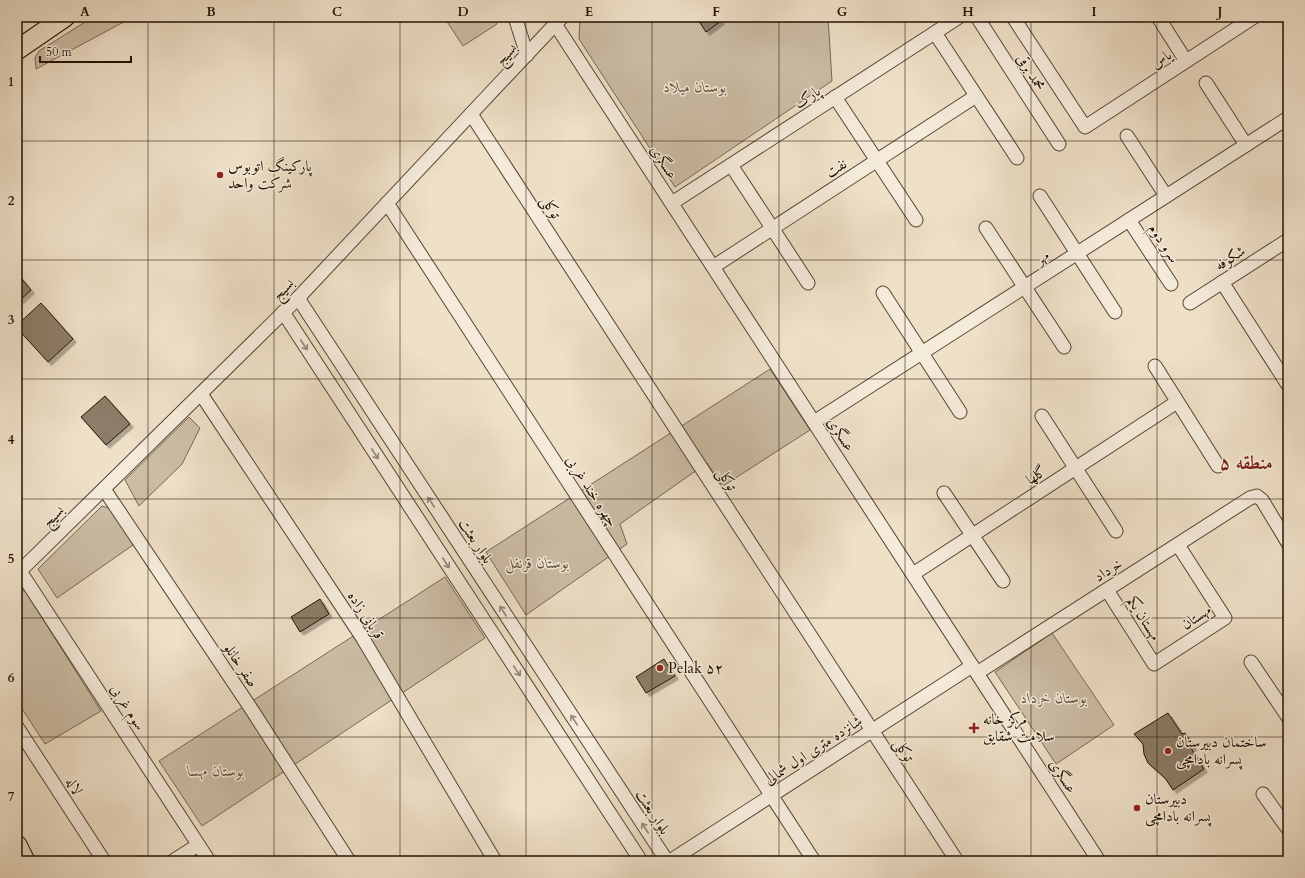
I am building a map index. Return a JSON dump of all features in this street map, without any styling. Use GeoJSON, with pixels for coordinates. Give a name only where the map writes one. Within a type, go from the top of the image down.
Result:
{"type":"FeatureCollection","features":[{"type":"Feature","properties":{"kind":"highway"},"geometry":{"type":"LineString","coordinates":[[17,50],[66,17]]}},
{"type":"Feature","properties":{"kind":"highway"},"geometry":{"type":"LineString","coordinates":[[17,845],[25,861]]}},
{"type":"Feature","properties":{"kind":"street"},"geometry":{"type":"LineString","coordinates":[[515,17],[527,55]]}},
{"type":"Feature","properties":{"kind":"street","name":"پارک"},"geometry":{"type":"LineString","coordinates":[[672,203],[959,17]]}},
{"type":"Feature","properties":{"kind":"street","name":"محمد برقی"},"geometry":{"type":"LineString","coordinates":[[976,17],[1059,144]]}},
{"type":"Feature","properties":{"kind":"street","name":"محمد برقی"},"geometry":{"type":"LineString","coordinates":[[1013,17],[1085,127]]}},
{"type":"Feature","properties":{"kind":"street"},"geometry":{"type":"LineString","coordinates":[[1158,17],[1186,62]]}},
{"type":"Feature","properties":{"kind":"street","name":"یاس"},"geometry":{"type":"LineString","coordinates":[[1085,127],[1254,17]]}},
{"type":"Feature","properties":{"kind":"street","name":"بسیج"},"geometry":{"type":"LineString","coordinates":[[18,572],[298,298],[559,21]]}},
{"type":"Feature","properties":{"kind":"street","name":"عسگری"},"geometry":{"type":"LineString","coordinates":[[559,21],[713,267],[1099,861]]}},
{"type":"Feature","properties":{"kind":"street"},"geometry":{"type":"LineString","coordinates":[[935,33],[1017,158]]}},
{"type":"Feature","properties":{"kind":"street"},"geometry":{"type":"LineString","coordinates":[[1206,83],[1246,146]]}},
{"type":"Feature","properties":{"kind":"street","name":"نفت"},"geometry":{"type":"LineString","coordinates":[[713,267],[976,96]]}},
{"type":"Feature","properties":{"kind":"street"},"geometry":{"type":"LineString","coordinates":[[835,97],[916,220]]}},
{"type":"Feature","properties":{"kind":"street","name":"توکلی"},"geometry":{"type":"LineString","coordinates":[[471,114],[957,861]]}},
{"type":"Feature","properties":{"kind":"street","name":"مهر"},"geometry":{"type":"LineString","coordinates":[[814,422],[1288,118]]}},
{"type":"Feature","properties":{"kind":"street"},"geometry":{"type":"LineString","coordinates":[[1127,136],[1166,196]]}},
{"type":"Feature","properties":{"kind":"street"},"geometry":{"type":"LineString","coordinates":[[732,165],[808,283]]}},
{"type":"Feature","properties":{"kind":"street"},"geometry":{"type":"LineString","coordinates":[[1040,196],[1115,312]]}},
{"type":"Feature","properties":{"kind":"street","name":"چهره خند غربی"},"geometry":{"type":"LineString","coordinates":[[387,203],[814,861]]}},
{"type":"Feature","properties":{"kind":"street","name":"سرو دوم"},"geometry":{"type":"LineString","coordinates":[[1129,220],[1171,284]]}},
{"type":"Feature","properties":{"kind":"street"},"geometry":{"type":"LineString","coordinates":[[986,228],[1064,347]]}},
{"type":"Feature","properties":{"kind":"street","name":"شکوفه"},"geometry":{"type":"LineString","coordinates":[[1190,303],[1288,240]]}},
{"type":"Feature","properties":{"kind":"street"},"geometry":{"type":"LineString","coordinates":[[1222,282],[1288,385]]}},
{"type":"Feature","properties":{"kind":"street"},"geometry":{"type":"LineString","coordinates":[[883,293],[960,412]]}},
{"type":"Feature","properties":{"kind":"street","name":"بلوار بعثت"},"geometry":{"type":"LineString","coordinates":[[298,298],[667,861]]}},
{"type":"Feature","properties":{"kind":"street"},"geometry":{"type":"LineString","coordinates":[[283,312],[641,861]]}},
{"type":"Feature","properties":{"kind":"street"},"geometry":{"type":"LineString","coordinates":[[1155,366],[1218,466]]}},
{"type":"Feature","properties":{"kind":"street","name":"قربانی زاده"},"geometry":{"type":"LineString","coordinates":[[201,394],[362,637],[495,861]]}},
{"type":"Feature","properties":{"kind":"street","name":"گلها"},"geometry":{"type":"LineString","coordinates":[[913,574],[1177,402]]}},
{"type":"Feature","properties":{"kind":"street"},"geometry":{"type":"LineString","coordinates":[[1042,416],[1116,531]]}},
{"type":"Feature","properties":{"kind":"street","name":"صفر خانلو"},"geometry":{"type":"LineString","coordinates":[[104,489],[250,707],[349,861]]}},
{"type":"Feature","properties":{"kind":"street"},"geometry":{"type":"LineString","coordinates":[[944,493],[1003,581]]}},
{"type":"Feature","properties":{"kind":"street","name":"خرداد"},"geometry":{"type":"LineString","coordinates":[[975,670],[1107,590],[1250,498],[1257,496],[1262,500],[1288,543]]}},
{"type":"Feature","properties":{"kind":"street","name":"مهستان"},"geometry":{"type":"LineString","coordinates":[[1154,664],[1225,618],[1178,545]]}},
{"type":"Feature","properties":{"kind":"street","name":"سوم غربی"},"geometry":{"type":"LineString","coordinates":[[18,572],[209,861]]}},
{"type":"Feature","properties":{"kind":"street","name":"مهستان یکم"},"geometry":{"type":"LineString","coordinates":[[1107,590],[1154,664]]}},
{"type":"Feature","properties":{"kind":"street"},"geometry":{"type":"LineString","coordinates":[[1251,662],[1288,717]]}},
{"type":"Feature","properties":{"kind":"street","name":"شانزده متری اول شمالی"},"geometry":{"type":"LineString","coordinates":[[670,861],[872,730],[975,670]]}},
{"type":"Feature","properties":{"kind":"street","name":"لاله"},"geometry":{"type":"LineString","coordinates":[[17,728],[104,861]]}},
{"type":"Feature","properties":{"kind":"street"},"geometry":{"type":"LineString","coordinates":[[1263,794],[1288,829]]}},
{"type":"Feature","properties":{"kind":"street"},"geometry":{"type":"LineString","coordinates":[[173,861],[198,844]]}},
{"type":"Feature","properties":{"kind":"green space"},"geometry":{"type":"Polygon","coordinates":[[[93,17],[133,17],[36,69],[35,58],[39,51],[93,17]]]}},
{"type":"Feature","properties":{"kind":"green space"},"geometry":{"type":"Polygon","coordinates":[[[444,17],[492,17],[497,24],[463,46],[444,17]]]}},
{"type":"Feature","properties":{"kind":"green space","name":"بوستان میلاد"},"geometry":{"type":"Polygon","coordinates":[[[580,17],[828,17],[832,81],[675,187],[579,39],[580,17]]]}},
{"type":"Feature","properties":{"kind":"green space","name":"بوستان قرنفل"},"geometry":{"type":"Polygon","coordinates":[[[770,369],[810,430],[723,486],[707,463],[620,524],[627,544],[526,615],[486,552],[770,369]]]}},
{"type":"Feature","properties":{"kind":"green space"},"geometry":{"type":"Polygon","coordinates":[[[189,417],[200,428],[182,464],[139,506],[125,480],[189,417]]]}},
{"type":"Feature","properties":{"kind":"green space"},"geometry":{"type":"Polygon","coordinates":[[[102,506],[112,509],[133,545],[57,598],[38,569],[102,506]]]}},
{"type":"Feature","properties":{"kind":"green space","name":"بوستان مهسا"},"geometry":{"type":"Polygon","coordinates":[[[445,577],[485,638],[202,826],[159,761],[445,577]]]}},
{"type":"Feature","properties":{"kind":"green space"},"geometry":{"type":"Polygon","coordinates":[[[18,589],[25,591],[101,711],[45,744],[17,701],[18,589]]]}},
{"type":"Feature","properties":{"kind":"green space","name":"بوستان خرداد"},"geometry":{"type":"Polygon","coordinates":[[[1052,633],[1114,725],[1056,764],[995,672],[1052,633]]]}},
{"type":"Feature","properties":{"kind":"building"},"geometry":{"type":"Polygon","coordinates":[[[705,17],[719,17],[721,21],[706,32],[699,21],[705,17]]]}},
{"type":"Feature","properties":{"kind":"building"},"geometry":{"type":"Polygon","coordinates":[[[17,273],[31,290],[17,303],[17,273]]]}},
{"type":"Feature","properties":{"kind":"building"},"geometry":{"type":"Polygon","coordinates":[[[41,303],[73,339],[48,362],[17,328],[17,325],[41,303]]]}},
{"type":"Feature","properties":{"kind":"building"},"geometry":{"type":"Polygon","coordinates":[[[105,396],[130,424],[106,445],[81,417],[105,396]]]}},
{"type":"Feature","properties":{"kind":"building"},"geometry":{"type":"Polygon","coordinates":[[[320,599],[329,614],[300,632],[291,617],[320,599]]]}},
{"type":"Feature","properties":{"kind":"building","name":"Pelak ۵۲"},"geometry":{"type":"Polygon","coordinates":[[[664,659],[675,676],[646,693],[636,677],[664,659]]]}},
{"type":"Feature","properties":{"kind":"building","name":"ساختمان دبیرستان پسرانه بادامچی"},"geometry":{"type":"Polygon","coordinates":[[[1168,713],[1182,734],[1185,733],[1194,747],[1191,748],[1204,769],[1173,790],[1165,778],[1148,763],[1144,754],[1143,744],[1134,734],[1168,713]]]}},
{"type":"Feature","properties":{"kind":"place","name":"پارکینگ اتوبوس شرکت واحد"},"geometry":{"type":"Point","coordinates":[220,175]}},
{"type":"Feature","properties":{"kind":"place","name":"Pelak ۵۲"},"geometry":{"type":"Point","coordinates":[660,668]}},
{"type":"Feature","properties":{"kind":"place","name":"مرکز خانه سلامت شقایق"},"geometry":{"type":"Point","coordinates":[974,728]}},
{"type":"Feature","properties":{"kind":"place","name":"ساختمان دبیرستان پسرانه بادامچی"},"geometry":{"type":"Point","coordinates":[1168,751]}},
{"type":"Feature","properties":{"kind":"place","name":"دبیرستان پسرانه بادامچی"},"geometry":{"type":"Point","coordinates":[1137,808]}},
{"type":"Feature","properties":{"kind":"district","name":"منطقه ۵"},"geometry":{"type":"Point","coordinates":[1246,463]}}]}
